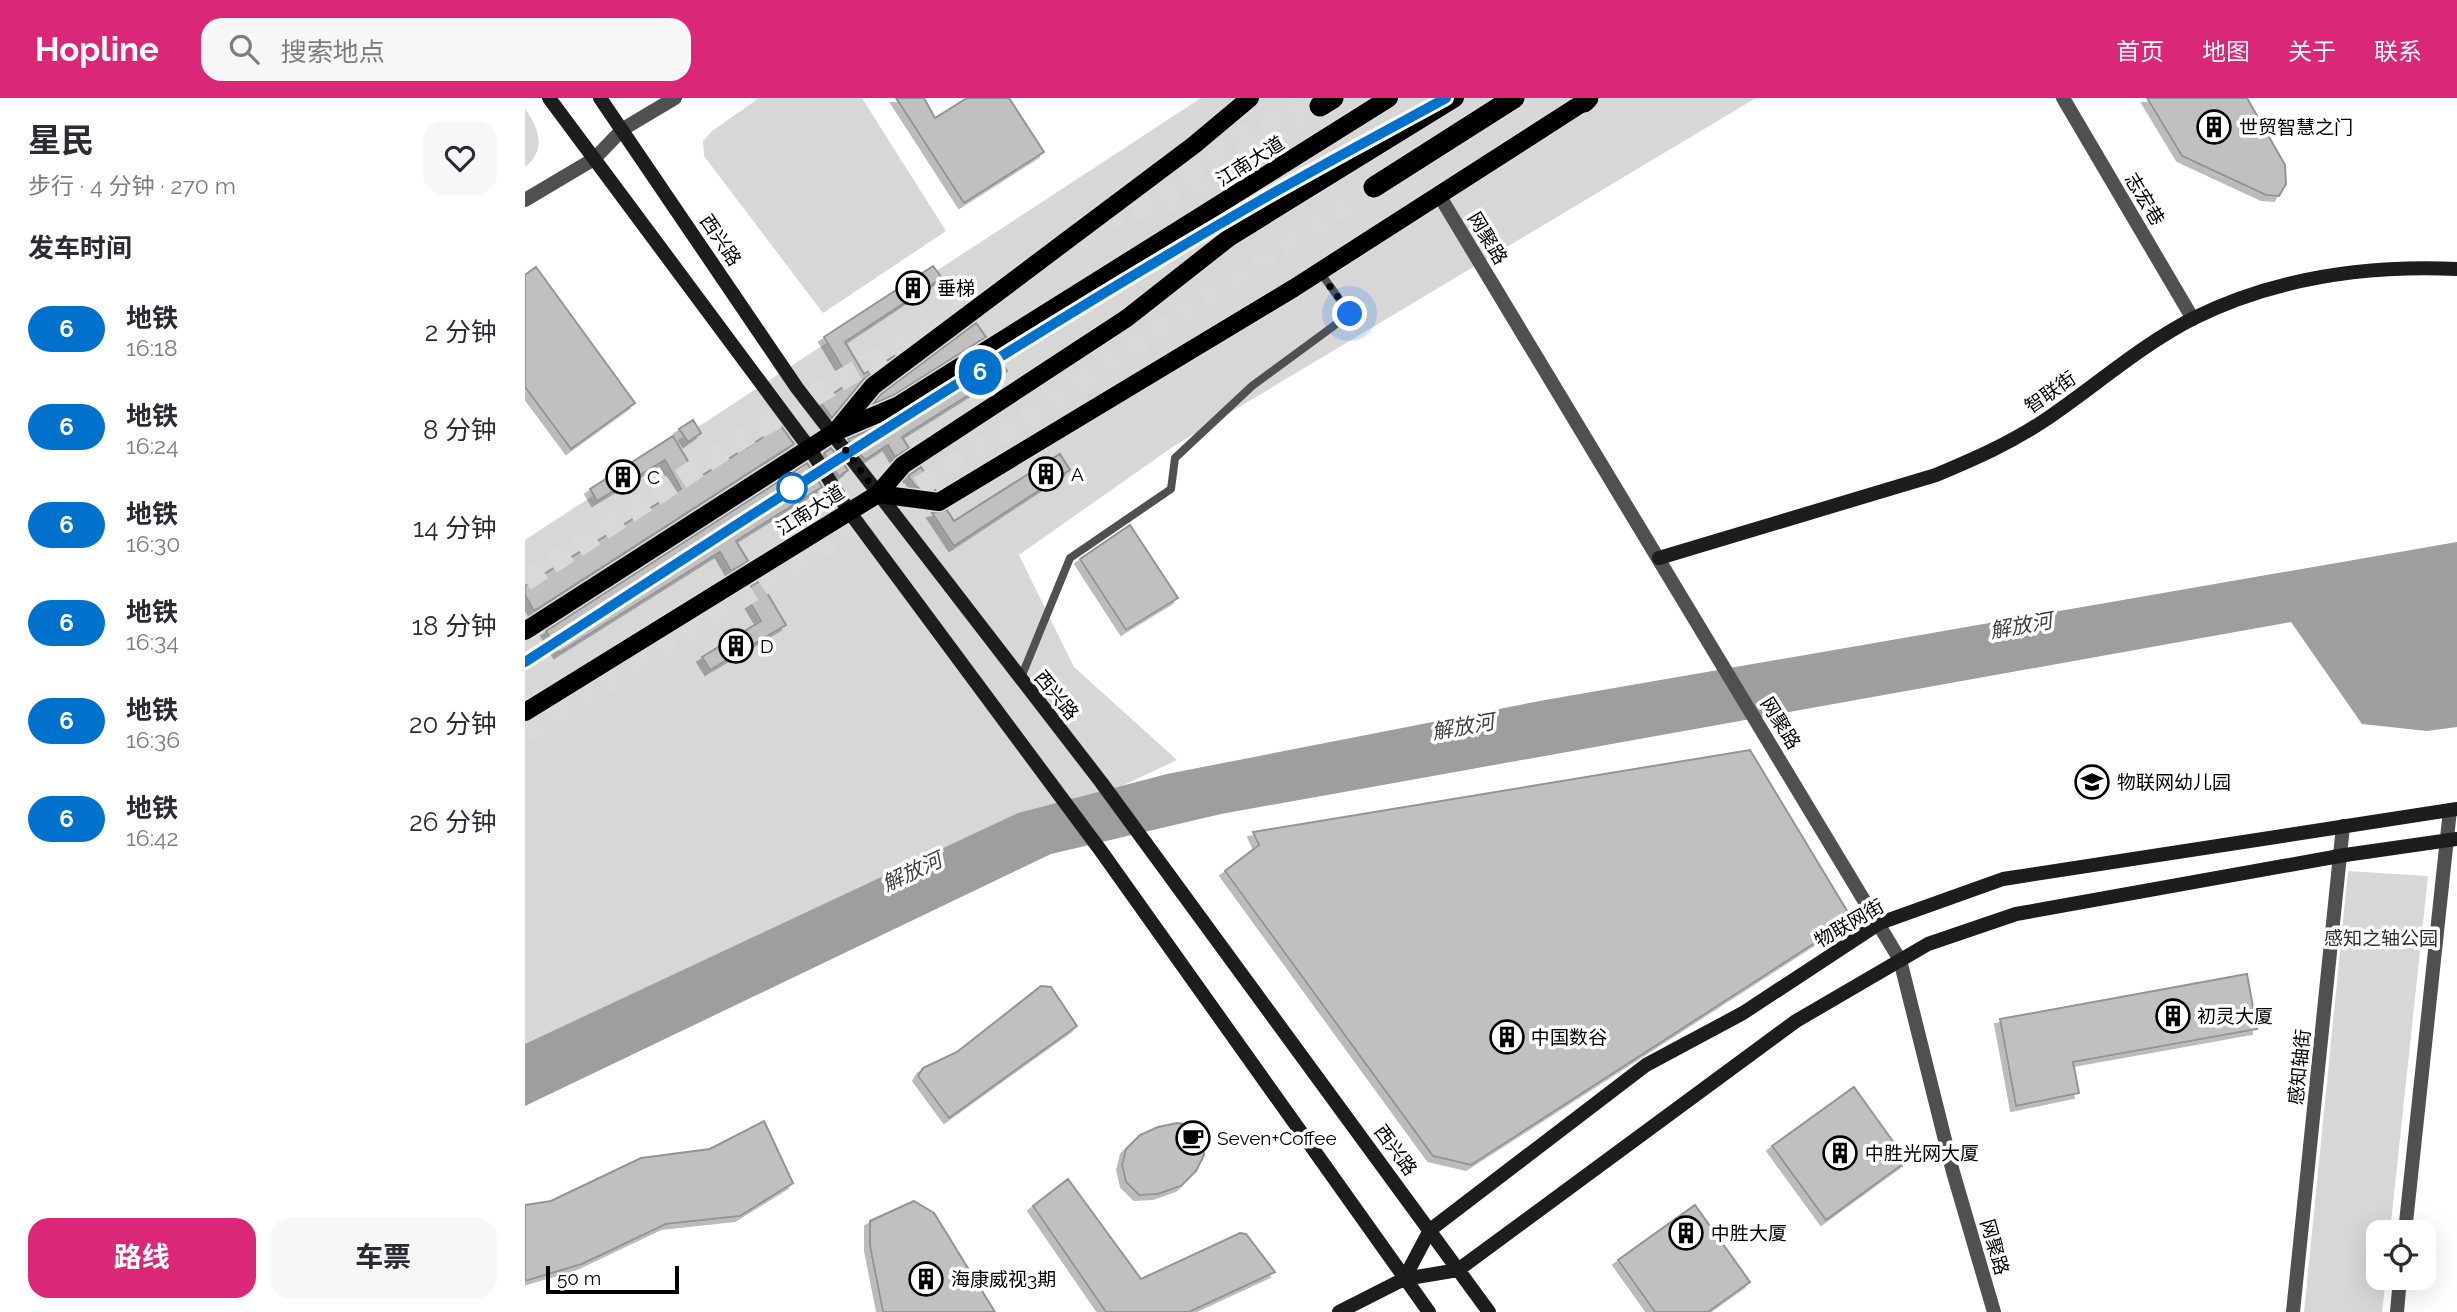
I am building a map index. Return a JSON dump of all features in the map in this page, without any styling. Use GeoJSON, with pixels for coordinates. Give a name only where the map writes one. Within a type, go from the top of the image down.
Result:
{"type":"FeatureCollection","features":[{"type":"Feature","properties":{"kind":"highway"},"geometry":{"type":"LineString","coordinates":[[1374,187],[1514,98]]}},
{"type":"Feature","properties":{"kind":"main road"},"geometry":{"type":"LineString","coordinates":[[833,433],[873,386],[1194,145],[1250,98]]}},
{"type":"Feature","properties":{"kind":"main road","name":"江南大道"},"geometry":{"type":"LineString","coordinates":[[525,631],[833,433],[899,405],[1389,98]]}},
{"type":"Feature","properties":{"kind":"main road","name":"江南大道"},"geometry":{"type":"LineString","coordinates":[[525,712],[848,510],[878,494],[903,465],[1128,318],[1230,237],[1455,98]]}},
{"type":"Feature","properties":{"kind":"main road"},"geometry":{"type":"LineString","coordinates":[[878,494],[939,502],[1319,271],[1589,99]]}},
{"type":"Feature","properties":{"kind":"street"},"geometry":{"type":"LineString","coordinates":[[549,98],[810,449],[848,510],[1101,851],[1429,1312]]}},
{"type":"Feature","properties":{"kind":"street","name":"西兴路"},"geometry":{"type":"LineString","coordinates":[[600,98],[797,388],[1101,782],[1489,1312]]}},
{"type":"Feature","properties":{"kind":"street"},"geometry":{"type":"LineString","coordinates":[[525,200],[594,159],[623,129],[675,98]]}},
{"type":"Feature","properties":{"kind":"street","name":"志宏巷"},"geometry":{"type":"LineString","coordinates":[[2063,98],[2193,319]]}},
{"type":"Feature","properties":{"kind":"street","name":"网聚路"},"geometry":{"type":"LineString","coordinates":[[1439,195],[1900,960],[1953,1172],[1994,1312]]}},
{"type":"Feature","properties":{"kind":"street","name":"智联街"},"geometry":{"type":"LineString","coordinates":[[1659,558],[1936,475],[1976,458],[2044,421],[2193,319],[2280,285],[2378,268],[2457,269]]}},
{"type":"Feature","properties":{"kind":"street"},"geometry":{"type":"LineString","coordinates":[[2406,1220],[2454,809]]}},
{"type":"Feature","properties":{"kind":"street","name":"物联网街"},"geometry":{"type":"LineString","coordinates":[[1404,1279],[1430,1230],[1646,1065],[1743,1013],[1880,923],[2003,879],[2454,809]]}},
{"type":"Feature","properties":{"kind":"street","name":"感知轴街"},"geometry":{"type":"LineString","coordinates":[[2294,1312],[2343,826]]}},
{"type":"Feature","properties":{"kind":"street"},"geometry":{"type":"LineString","coordinates":[[1339,1312],[1404,1279],[1458,1270],[1796,1021],[1928,944],[2016,914],[2340,856],[2452,840]]}},
{"type":"Feature","properties":{"kind":"street"},"geometry":{"type":"LineString","coordinates":[[2397,1312],[2399,1290]]}},
{"type":"Feature","properties":{"kind":"lane"},"geometry":{"type":"LineString","coordinates":[[1020,680],[1070,558],[1171,489],[1175,458],[1252,386],[1350,314],[1319,271]]}},
{"type":"Feature","properties":{"kind":"green space"},"geometry":{"type":"Polygon","coordinates":[[[759,98],[862,98],[946,231],[823,313],[704,156],[703,141],[712,131],[759,98]]]}},
{"type":"Feature","properties":{"kind":"green space"},"geometry":{"type":"Polygon","coordinates":[[[1201,98],[1756,98],[1174,446],[1019,555],[1074,667],[1177,760],[525,1066],[525,540],[1201,98]]]}},
{"type":"Feature","properties":{"kind":"green space"},"geometry":{"type":"Polygon","coordinates":[[[525,109],[539,139],[536,153],[525,167],[525,109]]]}},
{"type":"Feature","properties":{"kind":"green space","name":"感知之轴公园"},"geometry":{"type":"Polygon","coordinates":[[[2348,871],[2428,876],[2391,1220],[2366,1220],[2366,1290],[2385,1290],[2382,1312],[2304,1312],[2348,871]]]}},
{"type":"Feature","properties":{"kind":"water","name":"解放河"},"geometry":{"type":"Polygon","coordinates":[[[2457,542],[2457,727],[2427,731],[2362,724],[2291,622],[1221,814],[1051,854],[525,1106],[525,1044],[1018,813],[1167,774],[1545,700],[2457,542]]]}},
{"type":"Feature","properties":{"kind":"building"},"geometry":{"type":"Polygon","coordinates":[[[896,98],[924,98],[935,118],[967,98],[1009,98],[1044,152],[964,203],[896,98]]]}},
{"type":"Feature","properties":{"kind":"building","name":"世贸智慧之门"},"geometry":{"type":"Polygon","coordinates":[[[2147,98],[2247,98],[2285,165],[2286,184],[2279,196],[2266,195],[2182,156],[2147,98]]]}},
{"type":"Feature","properties":{"kind":"building"},"geometry":{"type":"Polygon","coordinates":[[[933,266],[942,278],[845,342],[864,374],[896,355],[864,379],[832,418],[820,402],[851,382],[824,337],[933,266]]]}},
{"type":"Feature","properties":{"kind":"building"},"geometry":{"type":"Polygon","coordinates":[[[536,267],[635,403],[571,449],[525,387],[525,275],[536,267]]]}},
{"type":"Feature","properties":{"kind":"building"},"geometry":{"type":"Polygon","coordinates":[[[976,323],[986,337],[894,395],[873,404],[881,394],[976,323]]]}},
{"type":"Feature","properties":{"kind":"building"},"geometry":{"type":"Polygon","coordinates":[[[998,356],[1007,371],[902,437],[909,448],[895,457],[888,445],[865,460],[848,439],[905,415],[998,356]]]}},
{"type":"Feature","properties":{"kind":"building"},"geometry":{"type":"Polygon","coordinates":[[[693,420],[701,433],[688,442],[679,429],[693,420]]]}},
{"type":"Feature","properties":{"kind":"building"},"geometry":{"type":"Polygon","coordinates":[[[781,426],[794,444],[534,611],[525,595],[525,586],[681,489],[665,460],[597,501],[590,489],[673,436],[698,478],[781,426]]]}},
{"type":"Feature","properties":{"kind":"building"},"geometry":{"type":"Polygon","coordinates":[[[831,448],[848,470],[839,477],[824,453],[831,448]]]}},
{"type":"Feature","properties":{"kind":"building"},"geometry":{"type":"Polygon","coordinates":[[[1060,454],[1070,470],[954,546],[932,513],[947,510],[954,521],[1060,454]]]}},
{"type":"Feature","properties":{"kind":"building"},"geometry":{"type":"Polygon","coordinates":[[[807,463],[822,487],[736,541],[748,561],[731,571],[720,552],[559,653],[546,631],[807,463]]]}},
{"type":"Feature","properties":{"kind":"building"},"geometry":{"type":"Polygon","coordinates":[[[921,467],[935,490],[916,487],[908,476],[921,467]]]}},
{"type":"Feature","properties":{"kind":"building"},"geometry":{"type":"Polygon","coordinates":[[[1130,525],[1178,598],[1126,630],[1080,559],[1130,525]]]}},
{"type":"Feature","properties":{"kind":"building"},"geometry":{"type":"Polygon","coordinates":[[[760,581],[786,625],[710,670],[702,657],[761,621],[743,591],[760,581]]]}},
{"type":"Feature","properties":{"kind":"building","name":"中国数谷"},"geometry":{"type":"Polygon","coordinates":[[[1750,750],[1852,919],[1471,1165],[1433,1156],[1225,871],[1259,845],[1253,832],[1750,750]]]}},
{"type":"Feature","properties":{"kind":"building"},"geometry":{"type":"Polygon","coordinates":[[[2247,974],[2257,1029],[2073,1062],[2079,1093],[2016,1106],[2000,1019],[2247,974]]]}},
{"type":"Feature","properties":{"kind":"building"},"geometry":{"type":"Polygon","coordinates":[[[1041,986],[1051,987],[1077,1026],[949,1118],[918,1076],[923,1068],[957,1052],[1041,986]]]}},
{"type":"Feature","properties":{"kind":"building","name":"中胜光网大厦"},"geometry":{"type":"Polygon","coordinates":[[[1854,1087],[1907,1161],[1826,1220],[1772,1146],[1854,1087]]]}},
{"type":"Feature","properties":{"kind":"building"},"geometry":{"type":"Polygon","coordinates":[[[764,1121],[793,1183],[740,1216],[666,1224],[582,1264],[525,1281],[525,1205],[551,1201],[641,1158],[710,1149],[764,1121]]]}},
{"type":"Feature","properties":{"kind":"building"},"geometry":{"type":"Polygon","coordinates":[[[1177,1123],[1192,1125],[1202,1137],[1204,1155],[1196,1171],[1181,1186],[1158,1194],[1139,1195],[1126,1182],[1122,1165],[1126,1149],[1140,1135],[1177,1123]]]}},
{"type":"Feature","properties":{"kind":"building"},"geometry":{"type":"Polygon","coordinates":[[[1068,1179],[1141,1279],[1240,1233],[1246,1234],[1275,1272],[1189,1312],[1106,1312],[1033,1206],[1068,1179]]]}},
{"type":"Feature","properties":{"kind":"building","name":"海康威视3期"},"geometry":{"type":"Polygon","coordinates":[[[914,1201],[934,1213],[995,1312],[883,1312],[870,1246],[870,1221],[914,1201]]]}},
{"type":"Feature","properties":{"kind":"building","name":"中胜大厦"},"geometry":{"type":"Polygon","coordinates":[[[1695,1205],[1750,1282],[1708,1312],[1655,1312],[1618,1260],[1695,1205]]]}},
{"type":"Feature","properties":{"kind":"tunnel"},"geometry":{"type":"LineString","coordinates":[[1077,240],[1303,98]]}},
{"type":"Feature","properties":{"kind":"tunnel"},"geometry":{"type":"LineString","coordinates":[[1131,212],[1170,202],[1320,106]]}},
{"type":"Feature","properties":{"kind":"tunnel"},"geometry":{"type":"LineString","coordinates":[[525,734],[998,437],[1374,187]]}},
{"type":"Feature","properties":{"kind":"tunnel"},"geometry":{"type":"LineString","coordinates":[[525,581],[743,438],[983,296]]}},
{"type":"Feature","properties":{"kind":"metro line","name":"6"},"geometry":{"type":"LineString","coordinates":[[525,662],[791,489],[1041,334],[1260,201],[1446,98]]}},
{"type":"Feature","properties":{"kind":"place","name":"世贸智慧之门"},"geometry":{"type":"Point","coordinates":[2214,127]}},
{"type":"Feature","properties":{"kind":"place","name":"垂梯"},"geometry":{"type":"Point","coordinates":[913,288]}},
{"type":"Feature","properties":{"kind":"place","name":"A"},"geometry":{"type":"Point","coordinates":[1046,474]}},
{"type":"Feature","properties":{"kind":"place","name":"C"},"geometry":{"type":"Point","coordinates":[623,477]}},
{"type":"Feature","properties":{"kind":"place","name":"D"},"geometry":{"type":"Point","coordinates":[736,646]}},
{"type":"Feature","properties":{"kind":"place","name":"物联网幼儿园"},"geometry":{"type":"Point","coordinates":[2092,782]}},
{"type":"Feature","properties":{"kind":"place","name":"初灵大厦"},"geometry":{"type":"Point","coordinates":[2173,1016]}},
{"type":"Feature","properties":{"kind":"place","name":"中国数谷"},"geometry":{"type":"Point","coordinates":[1507,1037]}},
{"type":"Feature","properties":{"kind":"place","name":"Seven+Coffee"},"geometry":{"type":"Point","coordinates":[1193,1138]}},
{"type":"Feature","properties":{"kind":"place","name":"中胜光网大厦"},"geometry":{"type":"Point","coordinates":[1840,1153]}},
{"type":"Feature","properties":{"kind":"place","name":"中胜大厦"},"geometry":{"type":"Point","coordinates":[1686,1233]}},
{"type":"Feature","properties":{"kind":"place","name":"海康威视3期"},"geometry":{"type":"Point","coordinates":[926,1279]}},
{"type":"Feature","properties":{"kind":"route"},"geometry":{"type":"LineString","coordinates":[[792,488],[788,463],[833,433],[878,494],[939,502],[1319,271],[1350,314]]}}]}
